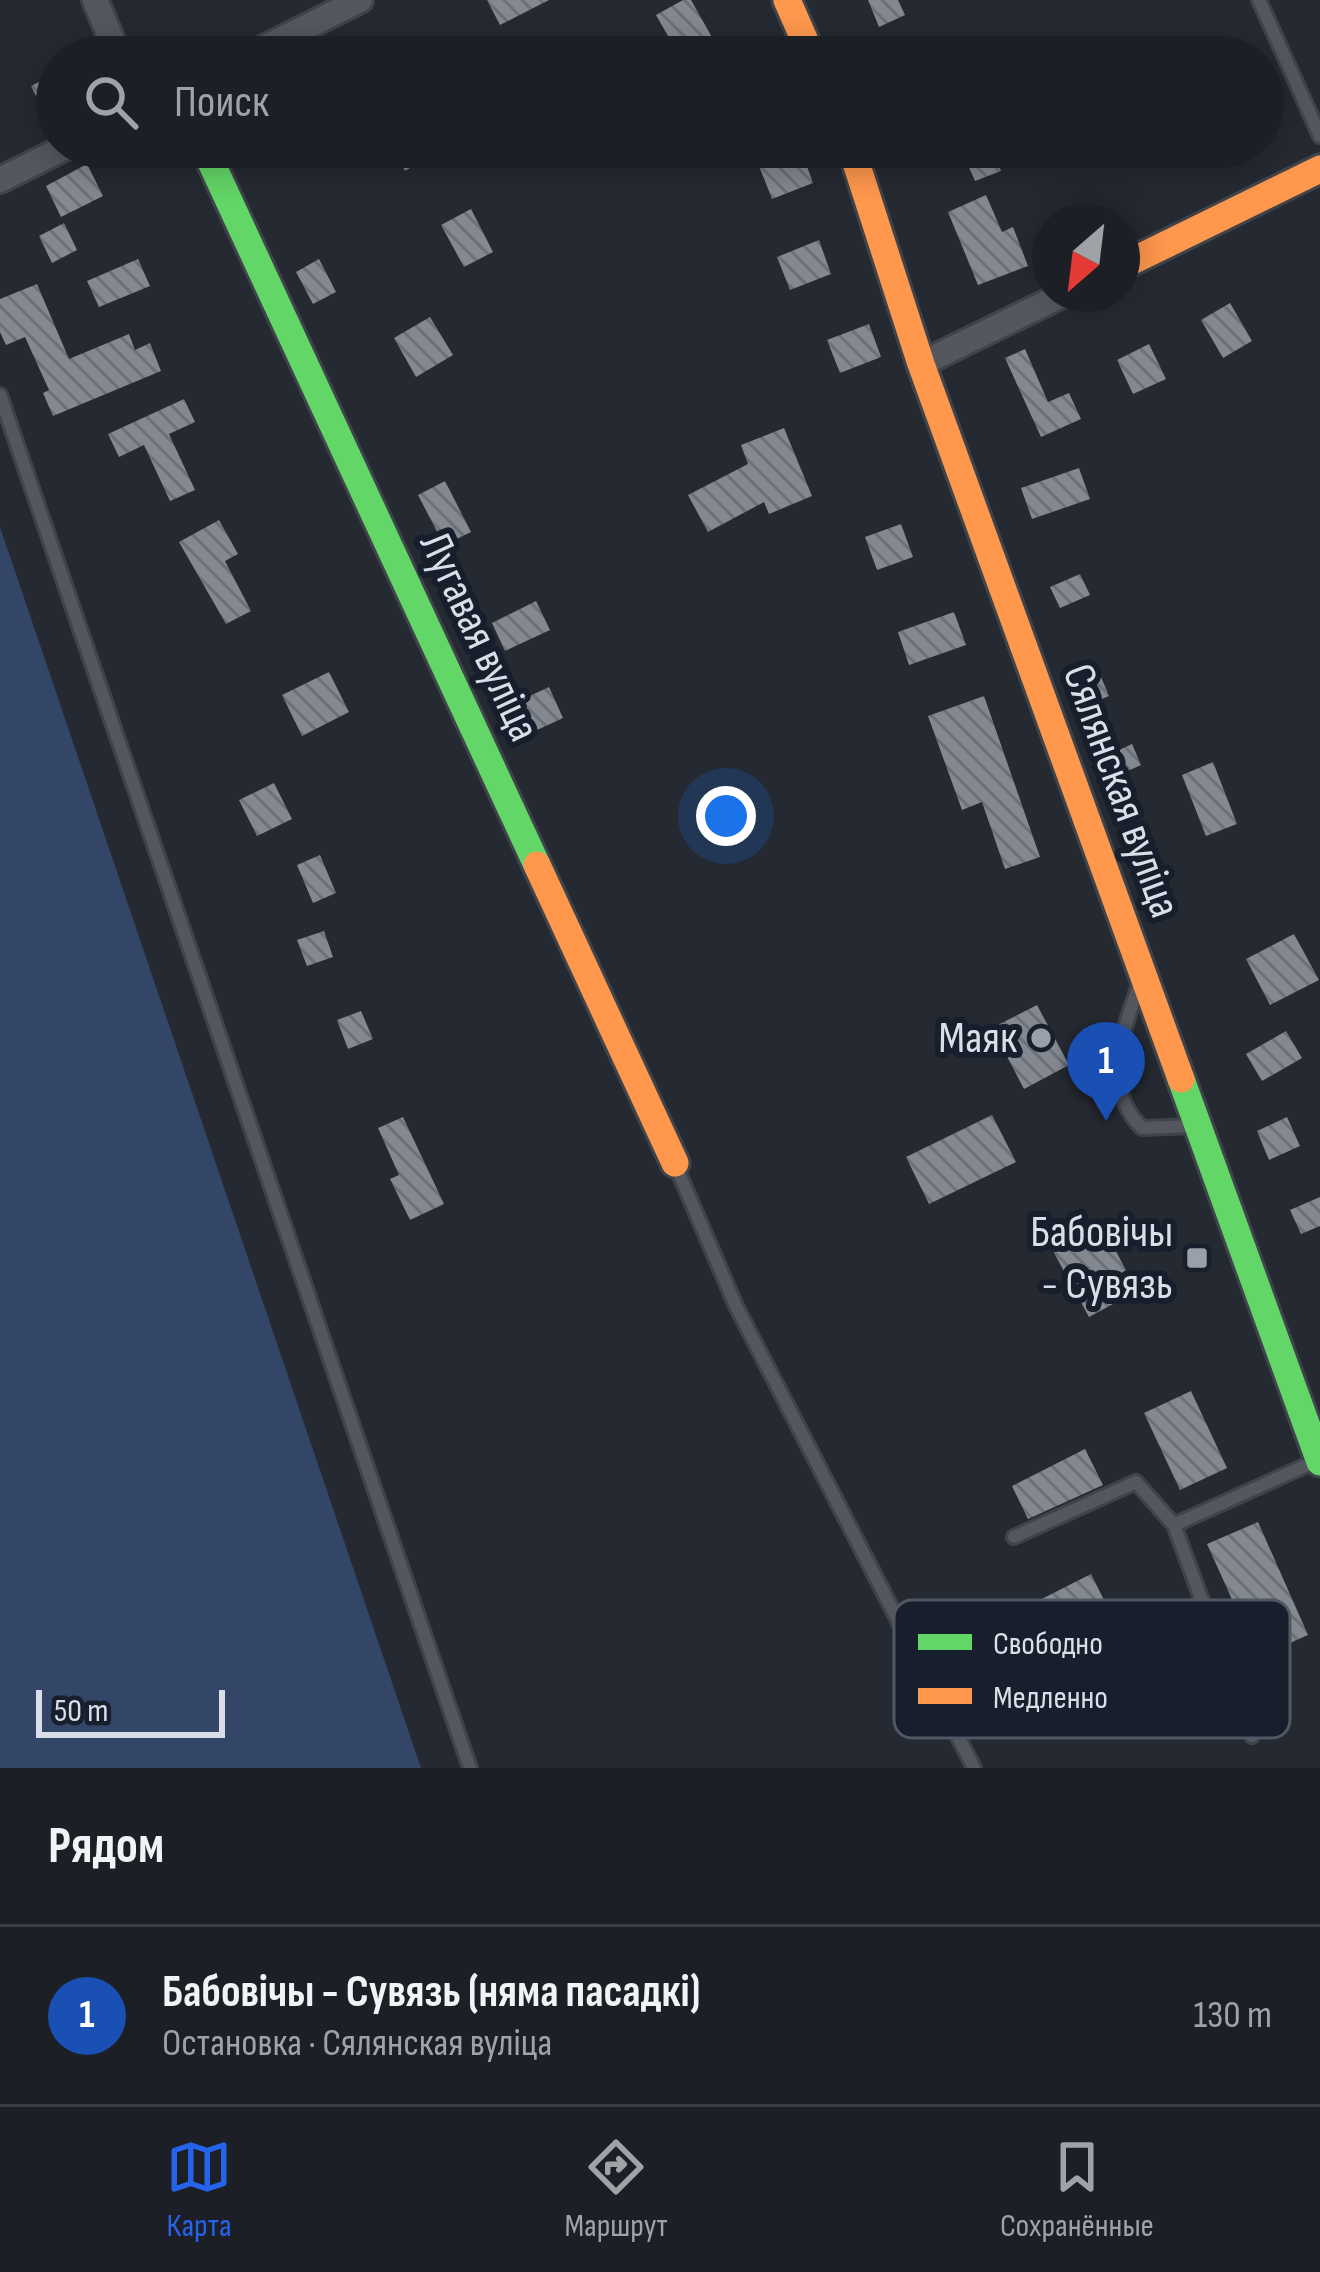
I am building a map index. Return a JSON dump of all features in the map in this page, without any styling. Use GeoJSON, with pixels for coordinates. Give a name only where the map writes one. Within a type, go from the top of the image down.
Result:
{"type":"FeatureCollection","features":[{"type":"Feature","properties":{"kind":"street"},"geometry":{"type":"LineString","coordinates":[[95,0],[110,36]]}},
{"type":"Feature","properties":{"kind":"street"},"geometry":{"type":"LineString","coordinates":[[288,36],[360,0]]}},
{"type":"Feature","properties":{"kind":"street"},"geometry":{"type":"LineString","coordinates":[[788,0],[803,36]]}},
{"type":"Feature","properties":{"kind":"street"},"geometry":{"type":"LineString","coordinates":[[0,180],[36,162]]}},
{"type":"Feature","properties":{"kind":"street","name":"Лугавая вуліца"},"geometry":{"type":"LineString","coordinates":[[214,168],[675,1163]]}},
{"type":"Feature","properties":{"kind":"street","name":"Сялянская вуліца"},"geometry":{"type":"LineString","coordinates":[[858,168],[921,364],[1320,1461]]}},
{"type":"Feature","properties":{"kind":"street"},"geometry":{"type":"LineString","coordinates":[[1140,257],[1320,170]]}},
{"type":"Feature","properties":{"kind":"street"},"geometry":{"type":"LineString","coordinates":[[921,364],[1032,310]]}},
{"type":"Feature","properties":{"kind":"lane"},"geometry":{"type":"LineString","coordinates":[[1259,0],[1275,36]]}},
{"type":"Feature","properties":{"kind":"lane"},"geometry":{"type":"LineString","coordinates":[[1284,56],[1320,136]]}},
{"type":"Feature","properties":{"kind":"lane"},"geometry":{"type":"LineString","coordinates":[[0,395],[470,1768]]}},
{"type":"Feature","properties":{"kind":"lane"},"geometry":{"type":"LineString","coordinates":[[1143,973],[1115,1056],[1124,1109],[1142,1128],[1196,1126]]}},
{"type":"Feature","properties":{"kind":"lane"},"geometry":{"type":"LineString","coordinates":[[675,1163],[736,1306],[894,1613]]}},
{"type":"Feature","properties":{"kind":"lane"},"geometry":{"type":"LineString","coordinates":[[1174,1525],[1320,1461]]}},
{"type":"Feature","properties":{"kind":"lane"},"geometry":{"type":"LineString","coordinates":[[1014,1537],[1136,1482],[1174,1525],[1202,1600]]}},
{"type":"Feature","properties":{"kind":"lane"},"geometry":{"type":"LineString","coordinates":[[959,1738],[974,1768]]}},
{"type":"Feature","properties":{"kind":"shaded area"},"geometry":{"type":"Polygon","coordinates":[[[0,527],[421,1768],[0,1768],[0,527]]]}},
{"type":"Feature","properties":{"kind":"building"},"geometry":{"type":"Polygon","coordinates":[[[487,0],[549,0],[500,25],[487,0]]]}},
{"type":"Feature","properties":{"kind":"building"},"geometry":{"type":"Polygon","coordinates":[[[691,0],[711,36],[668,36],[656,15],[691,0]]]}},
{"type":"Feature","properties":{"kind":"building"},"geometry":{"type":"Polygon","coordinates":[[[868,0],[898,0],[905,15],[879,27],[868,0]]]}},
{"type":"Feature","properties":{"kind":"building"},"geometry":{"type":"Polygon","coordinates":[[[80,168],[89,168],[103,196],[61,217],[46,186],[80,168]]]}},
{"type":"Feature","properties":{"kind":"building"},"geometry":{"type":"Polygon","coordinates":[[[760,168],[808,168],[813,183],[772,199],[760,168]]]}},
{"type":"Feature","properties":{"kind":"building"},"geometry":{"type":"Polygon","coordinates":[[[969,168],[1000,168],[1001,171],[975,181],[969,168]]]}},
{"type":"Feature","properties":{"kind":"building"},"geometry":{"type":"Polygon","coordinates":[[[986,195],[1002,232],[1013,227],[1028,266],[978,285],[948,212],[986,195]]]}},
{"type":"Feature","properties":{"kind":"building"},"geometry":{"type":"Polygon","coordinates":[[[471,209],[493,252],[464,267],[441,225],[471,209]]]}},
{"type":"Feature","properties":{"kind":"building"},"geometry":{"type":"Polygon","coordinates":[[[64,223],[77,250],[52,263],[39,236],[64,223]]]}},
{"type":"Feature","properties":{"kind":"building"},"geometry":{"type":"Polygon","coordinates":[[[819,240],[831,274],[790,290],[777,257],[819,240]]]}},
{"type":"Feature","properties":{"kind":"building"},"geometry":{"type":"Polygon","coordinates":[[[138,259],[150,286],[99,307],[87,281],[138,259]]]}},
{"type":"Feature","properties":{"kind":"building"},"geometry":{"type":"Polygon","coordinates":[[[319,259],[336,292],[313,304],[296,272],[319,259]]]}},
{"type":"Feature","properties":{"kind":"building"},"geometry":{"type":"Polygon","coordinates":[[[37,284],[69,359],[129,334],[135,350],[150,343],[161,371],[53,416],[43,393],[49,390],[25,337],[6,345],[0,332],[0,299],[37,284]]]}},
{"type":"Feature","properties":{"kind":"building"},"geometry":{"type":"Polygon","coordinates":[[[1230,303],[1252,341],[1223,358],[1201,320],[1230,303]]]}},
{"type":"Feature","properties":{"kind":"building"},"geometry":{"type":"Polygon","coordinates":[[[430,317],[453,355],[416,377],[394,338],[430,317]]]}},
{"type":"Feature","properties":{"kind":"building"},"geometry":{"type":"Polygon","coordinates":[[[869,324],[881,357],[840,373],[827,340],[869,324]]]}},
{"type":"Feature","properties":{"kind":"building"},"geometry":{"type":"Polygon","coordinates":[[[1149,344],[1166,379],[1133,394],[1117,360],[1149,344]]]}},
{"type":"Feature","properties":{"kind":"building"},"geometry":{"type":"Polygon","coordinates":[[[1025,349],[1048,402],[1069,393],[1081,419],[1041,437],[1005,358],[1025,349]]]}},
{"type":"Feature","properties":{"kind":"building"},"geometry":{"type":"Polygon","coordinates":[[[184,399],[195,422],[169,434],[195,490],[170,501],[144,445],[119,457],[108,434],[184,399]]]}},
{"type":"Feature","properties":{"kind":"building"},"geometry":{"type":"Polygon","coordinates":[[[784,428],[812,496],[769,514],[764,502],[708,532],[688,495],[748,464],[741,445],[784,428]]]}},
{"type":"Feature","properties":{"kind":"building"},"geometry":{"type":"Polygon","coordinates":[[[1079,468],[1090,499],[1032,519],[1021,488],[1079,468]]]}},
{"type":"Feature","properties":{"kind":"building"},"geometry":{"type":"Polygon","coordinates":[[[445,481],[471,532],[444,545],[418,495],[445,481]]]}},
{"type":"Feature","properties":{"kind":"building"},"geometry":{"type":"Polygon","coordinates":[[[219,520],[238,554],[225,561],[251,611],[226,624],[179,542],[219,520]]]}},
{"type":"Feature","properties":{"kind":"building"},"geometry":{"type":"Polygon","coordinates":[[[901,524],[913,557],[877,570],[865,537],[901,524]]]}},
{"type":"Feature","properties":{"kind":"building"},"geometry":{"type":"Polygon","coordinates":[[[1080,574],[1090,595],[1060,608],[1050,587],[1080,574]]]}},
{"type":"Feature","properties":{"kind":"building"},"geometry":{"type":"Polygon","coordinates":[[[536,601],[550,630],[505,651],[492,623],[536,601]]]}},
{"type":"Feature","properties":{"kind":"building"},"geometry":{"type":"Polygon","coordinates":[[[954,612],[966,645],[909,665],[898,632],[954,612]]]}},
{"type":"Feature","properties":{"kind":"building"},"geometry":{"type":"Polygon","coordinates":[[[329,672],[349,712],[302,736],[282,695],[329,672]]]}},
{"type":"Feature","properties":{"kind":"building"},"geometry":{"type":"Polygon","coordinates":[[[1101,677],[1109,696],[1079,708],[1071,690],[1101,677]]]}},
{"type":"Feature","properties":{"kind":"building"},"geometry":{"type":"Polygon","coordinates":[[[549,687],[563,718],[537,730],[521,700],[549,687]]]}},
{"type":"Feature","properties":{"kind":"building"},"geometry":{"type":"Polygon","coordinates":[[[984,696],[1040,857],[1005,869],[982,802],[962,810],[928,716],[984,696]]]}},
{"type":"Feature","properties":{"kind":"building"},"geometry":{"type":"Polygon","coordinates":[[[1132,744],[1141,765],[1101,783],[1091,763],[1132,744]]]}},
{"type":"Feature","properties":{"kind":"building"},"geometry":{"type":"Polygon","coordinates":[[[1213,762],[1237,824],[1206,836],[1182,775],[1213,762]]]}},
{"type":"Feature","properties":{"kind":"building"},"geometry":{"type":"Polygon","coordinates":[[[274,783],[292,819],[257,836],[239,800],[274,783]]]}},
{"type":"Feature","properties":{"kind":"building"},"geometry":{"type":"Polygon","coordinates":[[[320,855],[336,893],[313,903],[297,865],[320,855]]]}},
{"type":"Feature","properties":{"kind":"building"},"geometry":{"type":"Polygon","coordinates":[[[324,931],[333,957],[307,966],[297,940],[324,931]]]}},
{"type":"Feature","properties":{"kind":"building"},"geometry":{"type":"Polygon","coordinates":[[[1294,934],[1319,980],[1270,1005],[1246,959],[1294,934]]]}},
{"type":"Feature","properties":{"kind":"building"},"geometry":{"type":"Polygon","coordinates":[[[1037,1005],[1069,1065],[1024,1089],[992,1028],[1037,1005]]]}},
{"type":"Feature","properties":{"kind":"building"},"geometry":{"type":"Polygon","coordinates":[[[361,1011],[373,1039],[348,1049],[337,1020],[361,1011]]]}},
{"type":"Feature","properties":{"kind":"building"},"geometry":{"type":"Polygon","coordinates":[[[1286,1031],[1302,1058],[1262,1081],[1246,1054],[1286,1031]]]}},
{"type":"Feature","properties":{"kind":"building"},"geometry":{"type":"Polygon","coordinates":[[[992,1115],[1016,1162],[929,1204],[906,1157],[992,1115]]]}},
{"type":"Feature","properties":{"kind":"building"},"geometry":{"type":"Polygon","coordinates":[[[403,1117],[444,1204],[410,1220],[390,1179],[399,1175],[378,1128],[403,1117]]]}},
{"type":"Feature","properties":{"kind":"building"},"geometry":{"type":"Polygon","coordinates":[[[1287,1117],[1300,1146],[1269,1160],[1257,1131],[1287,1117]]]}},
{"type":"Feature","properties":{"kind":"building"},"geometry":{"type":"Polygon","coordinates":[[[1320,1197],[1320,1226],[1301,1234],[1290,1210],[1320,1197]]]}},
{"type":"Feature","properties":{"kind":"building"},"geometry":{"type":"Polygon","coordinates":[[[1102,1225],[1137,1291],[1089,1317],[1053,1251],[1102,1225]]]}},
{"type":"Feature","properties":{"kind":"building"},"geometry":{"type":"Polygon","coordinates":[[[1191,1391],[1227,1468],[1180,1490],[1144,1413],[1191,1391]]]}},
{"type":"Feature","properties":{"kind":"building"},"geometry":{"type":"Polygon","coordinates":[[[1085,1449],[1103,1485],[1028,1519],[1012,1486],[1085,1449]]]}},
{"type":"Feature","properties":{"kind":"building"},"geometry":{"type":"Polygon","coordinates":[[[1258,1522],[1308,1635],[1290,1643],[1290,1600],[1232,1600],[1207,1544],[1258,1522]]]}},
{"type":"Feature","properties":{"kind":"building"},"geometry":{"type":"Polygon","coordinates":[[[1091,1574],[1104,1600],[1040,1600],[1091,1574]]]}},
{"type":"Feature","properties":{"kind":"traffic: fast"},"geometry":{"type":"LineString","coordinates":[[214,168],[537,865]]}},
{"type":"Feature","properties":{"kind":"traffic: fast"},"geometry":{"type":"LineString","coordinates":[[1181,1079],[1320,1462]]}},
{"type":"Feature","properties":{"kind":"traffic: slow"},"geometry":{"type":"LineString","coordinates":[[787,0],[803,36]]}},
{"type":"Feature","properties":{"kind":"traffic: slow"},"geometry":{"type":"LineString","coordinates":[[858,168],[921,364],[1181,1079]]}},
{"type":"Feature","properties":{"kind":"traffic: slow"},"geometry":{"type":"LineString","coordinates":[[1140,257],[1320,169]]}},
{"type":"Feature","properties":{"kind":"traffic: slow"},"geometry":{"type":"LineString","coordinates":[[537,865],[675,1163]]}},
{"type":"Feature","properties":{"kind":"place","name":"Маяк"},"geometry":{"type":"Point","coordinates":[1041,1038]}},
{"type":"Feature","properties":{"kind":"place","name":"Бабовічы - Сувязь (няма пасадкі)"},"geometry":{"type":"Point","coordinates":[1106,1121]}},
{"type":"Feature","properties":{"kind":"place","name":"Бабовічы - Сувязь"},"geometry":{"type":"Point","coordinates":[1197,1258]}}]}
